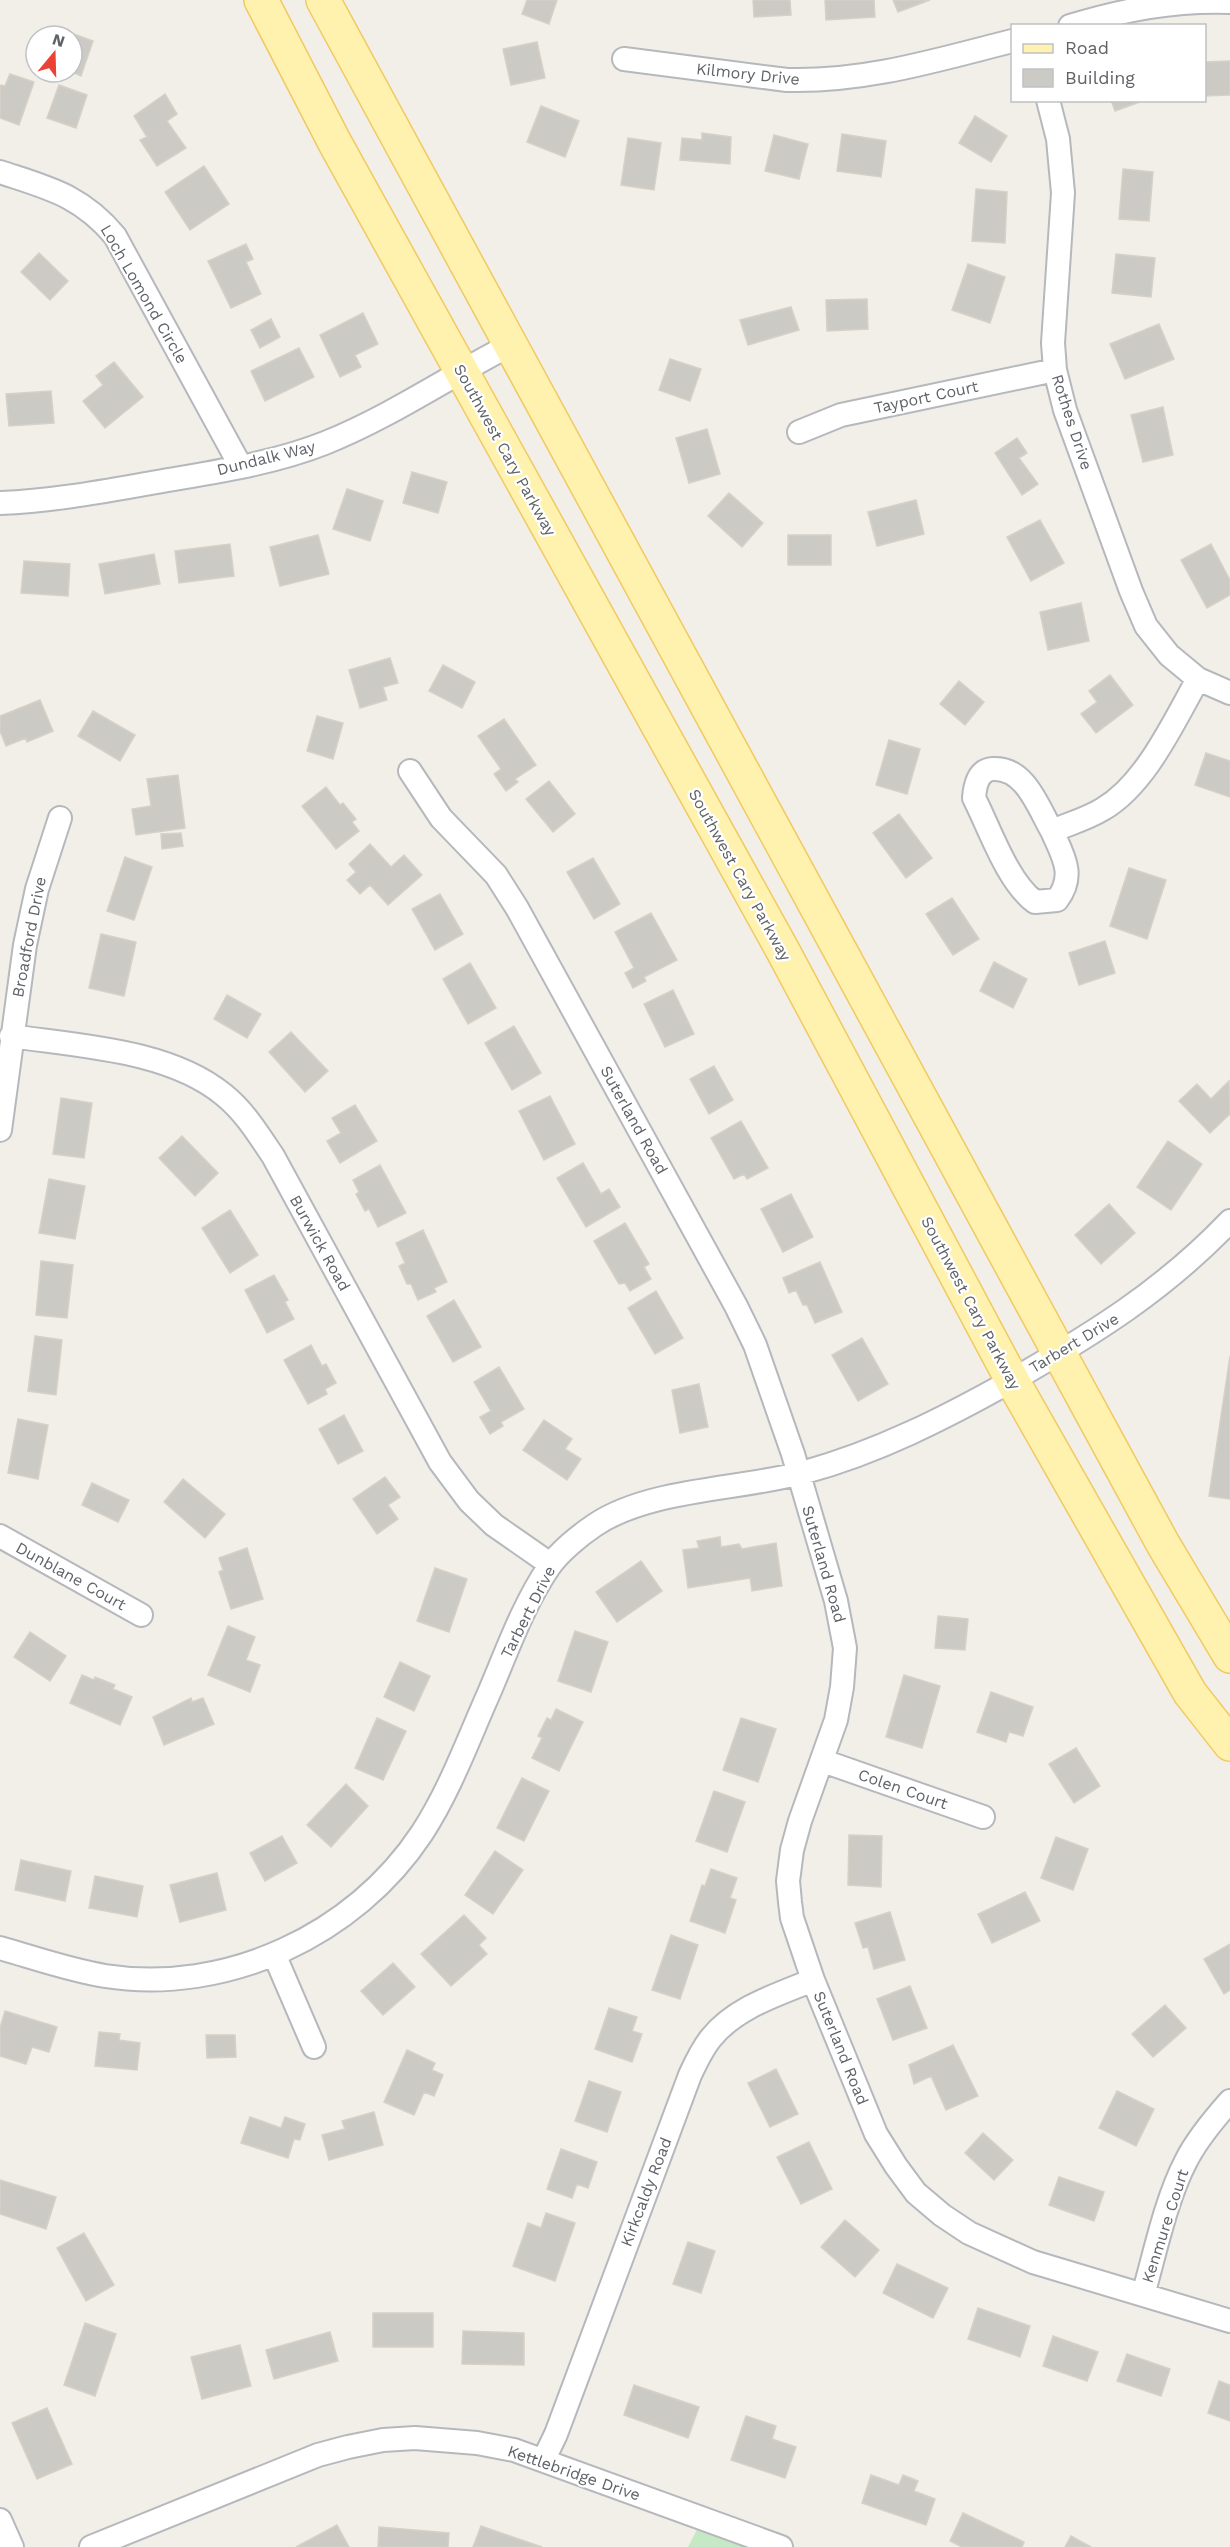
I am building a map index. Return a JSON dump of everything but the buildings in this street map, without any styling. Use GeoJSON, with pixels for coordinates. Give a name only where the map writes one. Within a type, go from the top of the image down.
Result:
{"type":"FeatureCollection","features":[{"type":"Feature","properties":{"kind":"main road","name":"Southwest Cary Parkway"},"geometry":{"type":"LineString","coordinates":[[261,0],[335,144],[783,951],[1012,1380],[1190,1693],[1230,1744]]}},
{"type":"Feature","properties":{"kind":"main road"},"geometry":{"type":"LineString","coordinates":[[323,0],[1163,1544],[1230,1656]]}},
{"type":"Feature","properties":{"kind":"street"},"geometry":{"type":"LineString","coordinates":[[1077,24],[1131,8],[1163,3],[1230,2]]}},
{"type":"Feature","properties":{"kind":"street","name":"Kilmory Drive"},"geometry":{"type":"LineString","coordinates":[[624,59],[809,81],[886,73],[1011,41]]}},
{"type":"Feature","properties":{"kind":"street","name":"Rothes Drive"},"geometry":{"type":"LineString","coordinates":[[1049,102],[1058,139],[1063,193],[1054,315],[1054,370],[1069,420],[1146,626],[1169,655],[1198,679],[1230,693]]}},
{"type":"Feature","properties":{"kind":"street","name":"Loch Lomond Circle"},"geometry":{"type":"LineString","coordinates":[[0,172],[55,190],[81,203],[107,226],[115,236],[241,468]]}},
{"type":"Feature","properties":{"kind":"street","name":"Dundalk Way"},"geometry":{"type":"LineString","coordinates":[[0,502],[69,497],[241,468],[285,456],[335,439],[510,345]]}},
{"type":"Feature","properties":{"kind":"street","name":"Tayport Court"},"geometry":{"type":"LineString","coordinates":[[799,432],[841,415],[1054,370]]}},
{"type":"Feature","properties":{"kind":"street"},"geometry":{"type":"LineString","coordinates":[[1052,831],[1103,810],[1128,789],[1159,748],[1198,679]]}},
{"type":"Feature","properties":{"kind":"street"},"geometry":{"type":"LineString","coordinates":[[1002,768],[1014,772],[1025,784],[1052,831],[1063,855],[1068,874],[1066,889],[1057,900],[1035,902],[1014,878],[974,798],[979,776],[986,769],[1002,768]]}},
{"type":"Feature","properties":{"kind":"street","name":"Suterland Road"},"geometry":{"type":"LineString","coordinates":[[410,771],[441,818],[496,875],[518,908],[736,1306],[772,1388],[836,1600],[845,1648],[840,1703],[823,1761],[800,1821],[792,1850],[788,1881],[792,1918],[813,1980],[876,2134],[916,2193],[960,2227],[998,2248],[1033,2262],[1230,2321]]}},
{"type":"Feature","properties":{"kind":"street","name":"Broadford Drive"},"geometry":{"type":"LineString","coordinates":[[0,1130],[25,945],[37,890],[60,818]]}},
{"type":"Feature","properties":{"kind":"street","name":"Burwick Road"},"geometry":{"type":"LineString","coordinates":[[11,1036],[135,1056],[170,1064],[201,1079],[225,1095],[247,1118],[273,1156],[440,1462],[469,1501],[494,1525],[550,1564]]}},
{"type":"Feature","properties":{"kind":"street","name":"Tarbert Drive"},"geometry":{"type":"LineString","coordinates":[[0,1948],[76,1970],[131,1978],[158,1979],[216,1971],[274,1954],[315,1934],[363,1900],[389,1875],[422,1832],[447,1786],[525,1612],[550,1564],[595,1525],[638,1505],[798,1474],[906,1437],[1059,1354],[1119,1317],[1152,1292],[1230,1221]]}},
{"type":"Feature","properties":{"kind":"street","name":"Dunblane Court"},"geometry":{"type":"LineString","coordinates":[[0,1536],[141,1615]]}},
{"type":"Feature","properties":{"kind":"street","name":"Colen Court"},"geometry":{"type":"LineString","coordinates":[[823,1761],[983,1817]]}},
{"type":"Feature","properties":{"kind":"street"},"geometry":{"type":"LineString","coordinates":[[274,1954],[314,2047]]}},
{"type":"Feature","properties":{"kind":"street","name":"Kirkcaldy Road"},"geometry":{"type":"LineString","coordinates":[[544,2459],[556,2434],[690,2075],[701,2053],[711,2037],[735,2016],[750,2007],[813,1980]]}},
{"type":"Feature","properties":{"kind":"street","name":"Kenmure Court"},"geometry":{"type":"LineString","coordinates":[[1143,2295],[1177,2182],[1186,2160],[1209,2125],[1230,2101]]}},
{"type":"Feature","properties":{"kind":"street","name":"Kettlebridge Drive"},"geometry":{"type":"LineString","coordinates":[[92,2547],[318,2455],[383,2440],[415,2438],[477,2443],[514,2450],[781,2547]]}},
{"type":"Feature","properties":{"kind":"street"},"geometry":{"type":"LineString","coordinates":[[0,2520],[12,2547]]}},
{"type":"Feature","properties":{"kind":"green space"},"geometry":{"type":"Polygon","coordinates":[[[703,2518],[767,2547],[688,2547],[703,2518]]]}}]}
